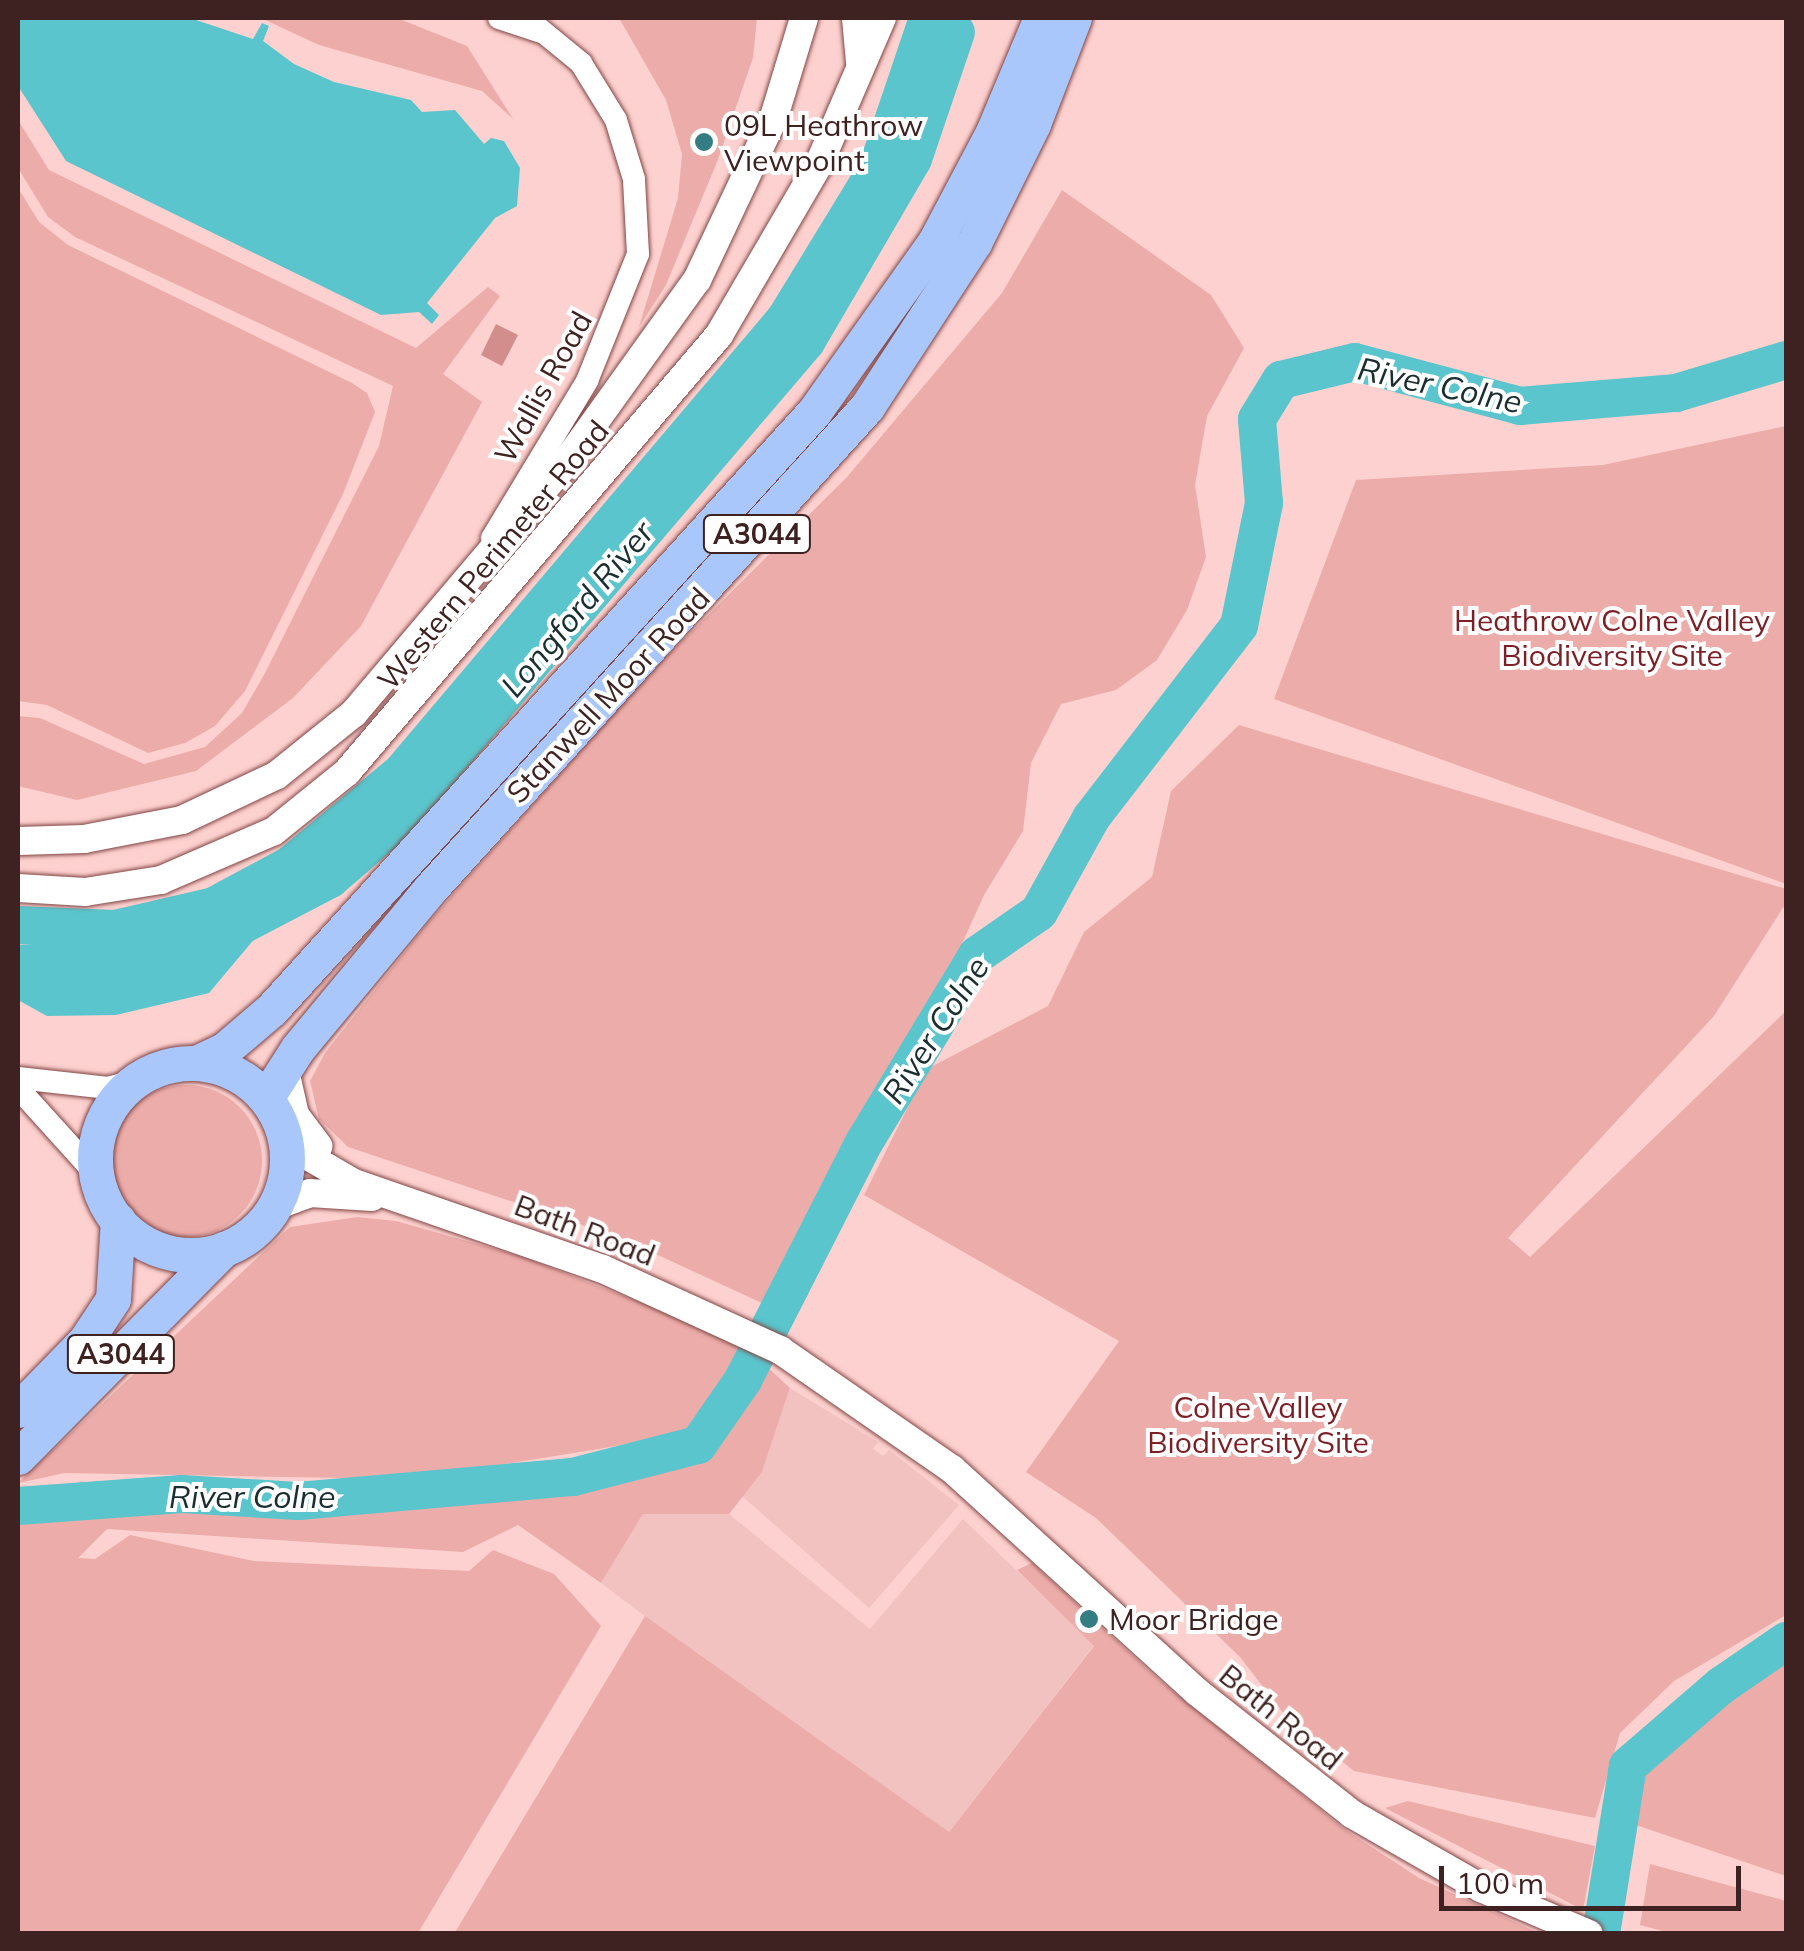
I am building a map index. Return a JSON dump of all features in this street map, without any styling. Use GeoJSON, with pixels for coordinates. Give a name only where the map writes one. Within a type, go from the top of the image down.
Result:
{"type":"FeatureCollection","features":[{"type":"Feature","properties":{"kind":"main road","name":"Stanwell Moor Road"},"geometry":{"type":"LineString","coordinates":[[196,1064],[224,1050],[272,1009],[831,391],[935,242],[993,132],[1041,18]]}},
{"type":"Feature","properties":{"kind":"main road","name":"Stanwell Moor Road"},"geometry":{"type":"LineString","coordinates":[[266,1098],[284,1066],[431,888],[867,407],[974,242],[1034,124],[1074,18]]}},
{"type":"Feature","properties":{"kind":"main road"},"geometry":{"type":"LineString","coordinates":[[179,1063],[196,1064],[238,1075],[266,1098],[283,1130],[287,1160],[275,1206],[260,1227],[224,1249],[174,1256],[153,1248],[118,1220],[93,1171],[104,1116],[137,1080],[179,1063]]}},
{"type":"Feature","properties":{"kind":"main road","name":"A3044"},"geometry":{"type":"LineString","coordinates":[[18,1410],[86,1340],[113,1299],[118,1220]]}},
{"type":"Feature","properties":{"kind":"main road","name":"A3044"},"geometry":{"type":"LineString","coordinates":[[18,1457],[224,1249]]}},
{"type":"Feature","properties":{"kind":"street"},"geometry":{"type":"LineString","coordinates":[[498,18],[554,36]]}},
{"type":"Feature","properties":{"kind":"street","name":"Wallis Road"},"geometry":{"type":"LineString","coordinates":[[473,577],[587,381],[638,254],[634,179],[616,120],[602,90],[554,36],[526,18]]}},
{"type":"Feature","properties":{"kind":"street","name":"Western Perimeter Road"},"geometry":{"type":"LineString","coordinates":[[18,841],[157,828],[277,774],[354,714],[473,577],[630,381],[697,280],[774,116],[804,18]]}},
{"type":"Feature","properties":{"kind":"street","name":"Western Perimeter Road"},"geometry":{"type":"LineString","coordinates":[[856,18],[860,63]]}},
{"type":"Feature","properties":{"kind":"street","name":"Western Perimeter Road"},"geometry":{"type":"LineString","coordinates":[[18,888],[86,892],[161,880],[274,831],[347,772],[719,335],[784,233],[846,107],[860,63],[882,18]]}},
{"type":"Feature","properties":{"kind":"street"},"geometry":{"type":"LineString","coordinates":[[284,1066],[296,1114],[354,1183]]}},
{"type":"Feature","properties":{"kind":"street"},"geometry":{"type":"LineString","coordinates":[[18,1078],[108,1088],[137,1080]]}},
{"type":"Feature","properties":{"kind":"street"},"geometry":{"type":"LineString","coordinates":[[18,1088],[93,1171]]}},
{"type":"Feature","properties":{"kind":"street","name":"Bath Road"},"geometry":{"type":"LineString","coordinates":[[283,1130],[306,1155],[354,1183],[603,1269],[780,1350],[952,1469],[1276,1758],[1352,1814],[1481,1888],[1588,1934]]}},
{"type":"Feature","properties":{"kind":"street","name":"Bath Road"},"geometry":{"type":"LineString","coordinates":[[275,1206],[310,1193],[393,1198]]}},
{"type":"Feature","properties":{"kind":"shaded area"},"geometry":{"type":"Polygon","coordinates":[[[790,1388],[878,1442],[873,1449],[883,1456],[889,1450],[959,1505],[869,1608],[742,1496],[762,1472],[790,1388]]]}},
{"type":"Feature","properties":{"kind":"shaded area"},"geometry":{"type":"Polygon","coordinates":[[[643,1514],[729,1514],[870,1629],[963,1519],[1094,1645],[948,1833],[787,1723],[601,1583],[643,1514]]]}},
{"type":"Feature","properties":{"kind":"green space"},"geometry":{"type":"Polygon","coordinates":[[[261,18],[397,18],[467,46],[513,119],[482,91],[319,45],[261,18]]]}},
{"type":"Feature","properties":{"kind":"green space"},"geometry":{"type":"Polygon","coordinates":[[[619,18],[757,18],[753,58],[717,162],[666,285],[639,327],[678,198],[682,154],[666,100],[619,18]]]}},
{"type":"Feature","properties":{"kind":"green space"},"geometry":{"type":"Polygon","coordinates":[[[18,120],[49,170],[416,348],[488,287],[500,296],[443,374],[482,402],[361,626],[293,698],[196,771],[77,800],[18,786],[18,716],[40,718],[144,764],[205,747],[242,713],[264,675],[379,446],[393,386],[75,237],[48,217],[18,168],[18,120]]]}},
{"type":"Feature","properties":{"kind":"green space"},"geometry":{"type":"Polygon","coordinates":[[[18,188],[39,222],[68,245],[352,383],[367,393],[375,412],[343,494],[245,691],[215,726],[185,743],[148,753],[47,705],[18,701],[18,188]]]}},
{"type":"Feature","properties":{"kind":"green space"},"geometry":{"type":"Polygon","coordinates":[[[1062,190],[1211,295],[1244,348],[1207,416],[1195,485],[1206,557],[1187,610],[1157,660],[1116,690],[1061,704],[1031,763],[1023,831],[984,895],[931,1012],[923,1012],[929,1018],[852,1134],[764,1304],[621,1238],[348,1147],[319,1119],[310,1081],[325,1053],[426,925],[647,676],[847,477],[1002,293],[1062,190]]]}},
{"type":"Feature","properties":{"kind":"green space","name":"Heathrow Colne Valley Biodiversity Site"},"geometry":{"type":"Polygon","coordinates":[[[1786,426],[1786,884],[1274,699],[1356,480],[1603,465],[1786,426]]]}},
{"type":"Feature","properties":{"kind":"green space","name":"Colne Valley Biodiversity Site"},"geometry":{"type":"Polygon","coordinates":[[[1239,725],[1786,889],[1786,903],[1714,1016],[1508,1238],[1530,1257],[1786,1011],[1786,1615],[1674,1681],[1620,1733],[1595,1818],[1354,1771],[1287,1718],[1240,1657],[1096,1518],[1026,1472],[1119,1341],[864,1195],[927,1069],[1048,1006],[1084,932],[1152,877],[1171,791],[1239,725]]]}},
{"type":"Feature","properties":{"kind":"green space"},"geometry":{"type":"Polygon","coordinates":[[[186,1085],[215,1091],[240,1107],[256,1132],[262,1161],[256,1190],[240,1215],[215,1231],[186,1237],[157,1231],[132,1215],[116,1190],[110,1161],[116,1132],[132,1107],[157,1091],[186,1085]]]}},
{"type":"Feature","properties":{"kind":"green space"},"geometry":{"type":"Polygon","coordinates":[[[357,1217],[396,1221],[523,1257],[745,1343],[690,1432],[468,1470],[345,1478],[65,1473],[18,1483],[290,1227],[357,1217]]]}},
{"type":"Feature","properties":{"kind":"green space"},"geometry":{"type":"Polygon","coordinates":[[[761,1361],[790,1388],[762,1472],[729,1514],[643,1514],[601,1583],[518,1525],[463,1552],[107,1529],[78,1558],[95,1559],[130,1535],[254,1561],[469,1571],[493,1550],[554,1574],[601,1626],[418,1933],[18,1933],[18,1507],[368,1512],[515,1498],[658,1471],[709,1457],[761,1361]]]}},
{"type":"Feature","properties":{"kind":"green space"},"geometry":{"type":"Polygon","coordinates":[[[1032,1563],[1159,1680],[1344,1829],[1419,1878],[1539,1933],[454,1934],[645,1616],[949,1832],[1094,1646],[1017,1570],[1032,1563]]]}},
{"type":"Feature","properties":{"kind":"green space"},"geometry":{"type":"Polygon","coordinates":[[[1786,1652],[1786,1876],[1636,1825],[1641,1772],[1711,1703],[1786,1652]]]}},
{"type":"Feature","properties":{"kind":"green space"},"geometry":{"type":"Polygon","coordinates":[[[1408,1801],[1595,1846],[1583,1910],[1385,1808],[1408,1801]]]}},
{"type":"Feature","properties":{"kind":"green space"},"geometry":{"type":"Polygon","coordinates":[[[1650,1864],[1786,1901],[1786,1933],[1674,1934],[1640,1925],[1650,1864]]]}},
{"type":"Feature","properties":{"kind":"water"},"geometry":{"type":"Polygon","coordinates":[[[18,18],[190,18],[253,39],[262,23],[269,26],[263,41],[294,64],[334,82],[411,100],[422,112],[455,110],[484,144],[491,138],[504,141],[520,168],[517,206],[495,218],[427,303],[439,315],[432,324],[419,312],[381,315],[66,161],[18,86],[18,18]]]}},
{"type":"Feature","properties":{"kind":"water"},"geometry":{"type":"Polygon","coordinates":[[[260,902],[271,919],[209,993],[116,1015],[47,1016],[18,1000],[18,945],[157,937],[260,902]]]}},
{"type":"Feature","properties":{"kind":"building"},"geometry":{"type":"Polygon","coordinates":[[[496,324],[518,335],[502,366],[481,355],[496,324]]]}},
{"type":"Feature","properties":{"kind":"waterway"},"geometry":{"type":"LineString","coordinates":[[18,925],[115,929],[214,906],[290,865],[401,773],[786,318],[877,169],[925,27]]}},
{"type":"Feature","properties":{"kind":"waterway","name":"Longford River"},"geometry":{"type":"LineString","coordinates":[[225,934],[330,879],[395,823],[806,342],[913,159],[956,32]]}},
{"type":"Feature","properties":{"kind":"waterway","name":"River Colne"},"geometry":{"type":"LineString","coordinates":[[18,1506],[182,1494],[298,1501],[573,1477],[698,1445],[743,1380],[865,1141],[977,955],[1039,912],[1091,818],[1239,626],[1264,503],[1257,419],[1281,380],[1355,362],[1520,406],[1676,393],[1786,360]]}},
{"type":"Feature","properties":{"kind":"waterway"},"geometry":{"type":"LineString","coordinates":[[1601,1934],[1628,1766],[1722,1685],[1786,1641]]}},
{"type":"Feature","properties":{"kind":"place","name":"09L Heathrow Viewpoint"},"geometry":{"type":"Point","coordinates":[704,142]}},
{"type":"Feature","properties":{"kind":"place","name":"Moor Bridge"},"geometry":{"type":"Point","coordinates":[1089,1619]}}]}
